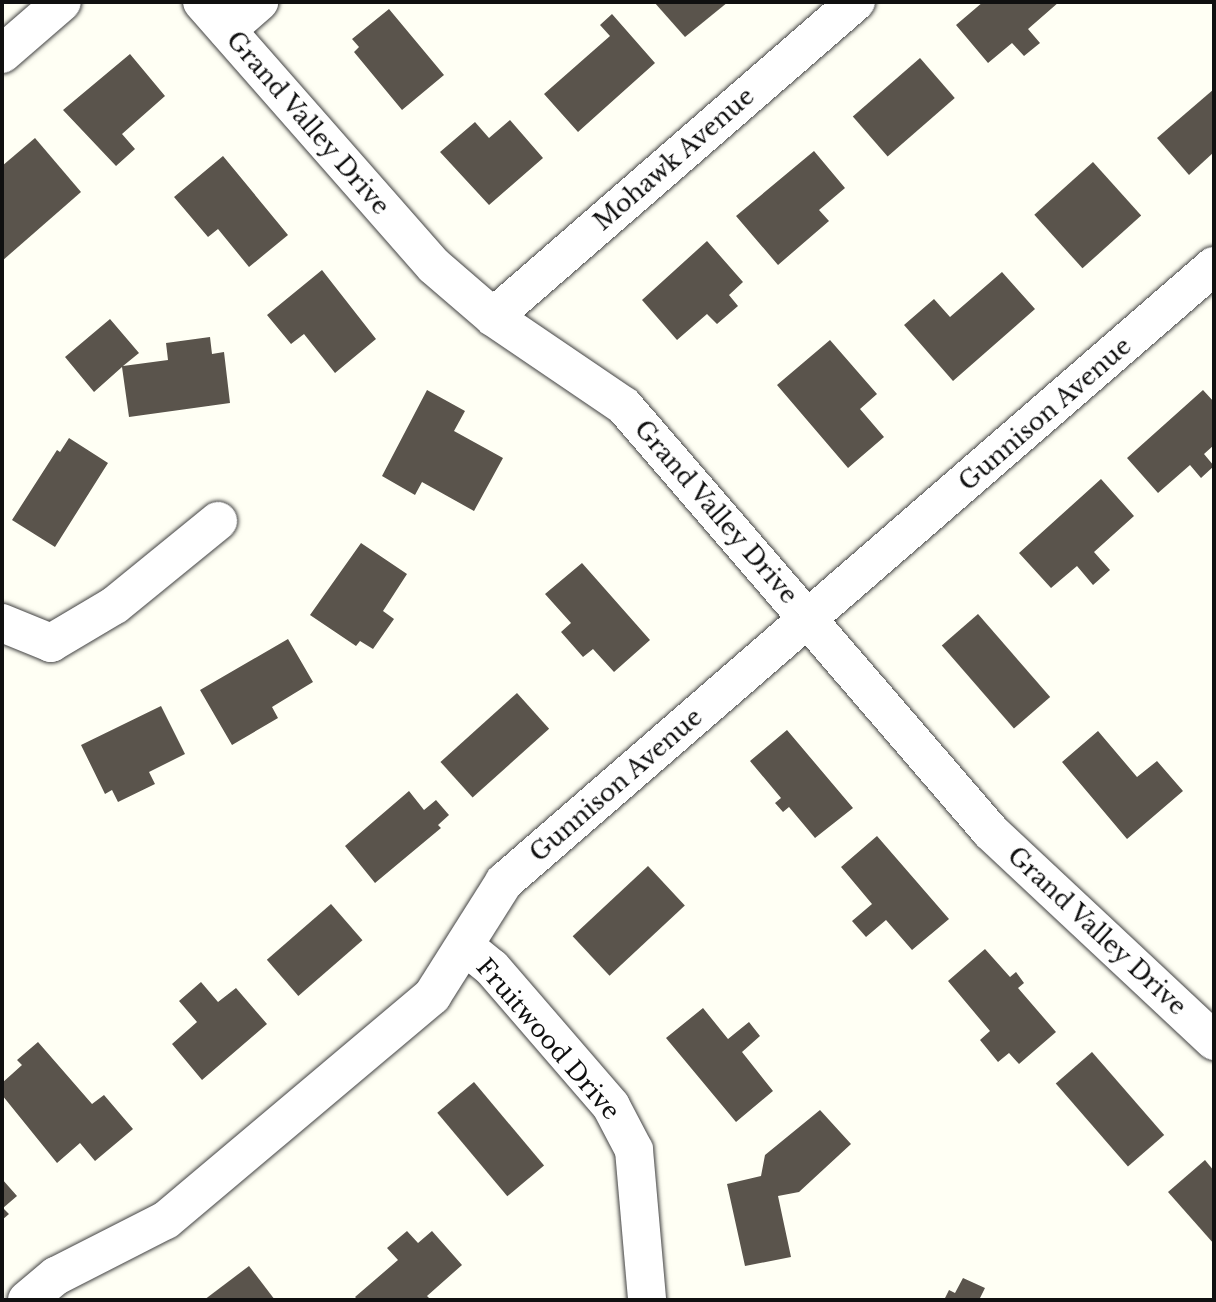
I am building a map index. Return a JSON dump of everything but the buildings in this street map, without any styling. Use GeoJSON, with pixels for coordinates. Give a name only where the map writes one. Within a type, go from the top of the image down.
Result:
{"type":"FeatureCollection","features":[{"type":"Feature","properties":{"kind":"street"},"geometry":{"type":"LineString","coordinates":[[2,54],[62,2]]}},
{"type":"Feature","properties":{"kind":"street","name":"Grand Valley Drive"},"geometry":{"type":"LineString","coordinates":[[202,2],[433,266],[493,317],[624,406],[991,832],[1214,1041]]}},
{"type":"Feature","properties":{"kind":"street"},"geometry":{"type":"LineString","coordinates":[[227,30],[259,2]]}},
{"type":"Feature","properties":{"kind":"street","name":"Mohawk Avenue"},"geometry":{"type":"LineString","coordinates":[[493,317],[856,2]]}},
{"type":"Feature","properties":{"kind":"street","name":"Gunnison Avenue"},"geometry":{"type":"LineString","coordinates":[[27,1300],[56,1276],[166,1220],[432,996],[466,947],[504,881],[1214,266]]}},
{"type":"Feature","properties":{"kind":"street"},"geometry":{"type":"LineString","coordinates":[[2,623],[51,643],[115,605],[218,521]]}},
{"type":"Feature","properties":{"kind":"street","name":"Fruitwood Drive"},"geometry":{"type":"LineString","coordinates":[[466,947],[492,968],[611,1106],[634,1150],[647,1300]]}}]}
